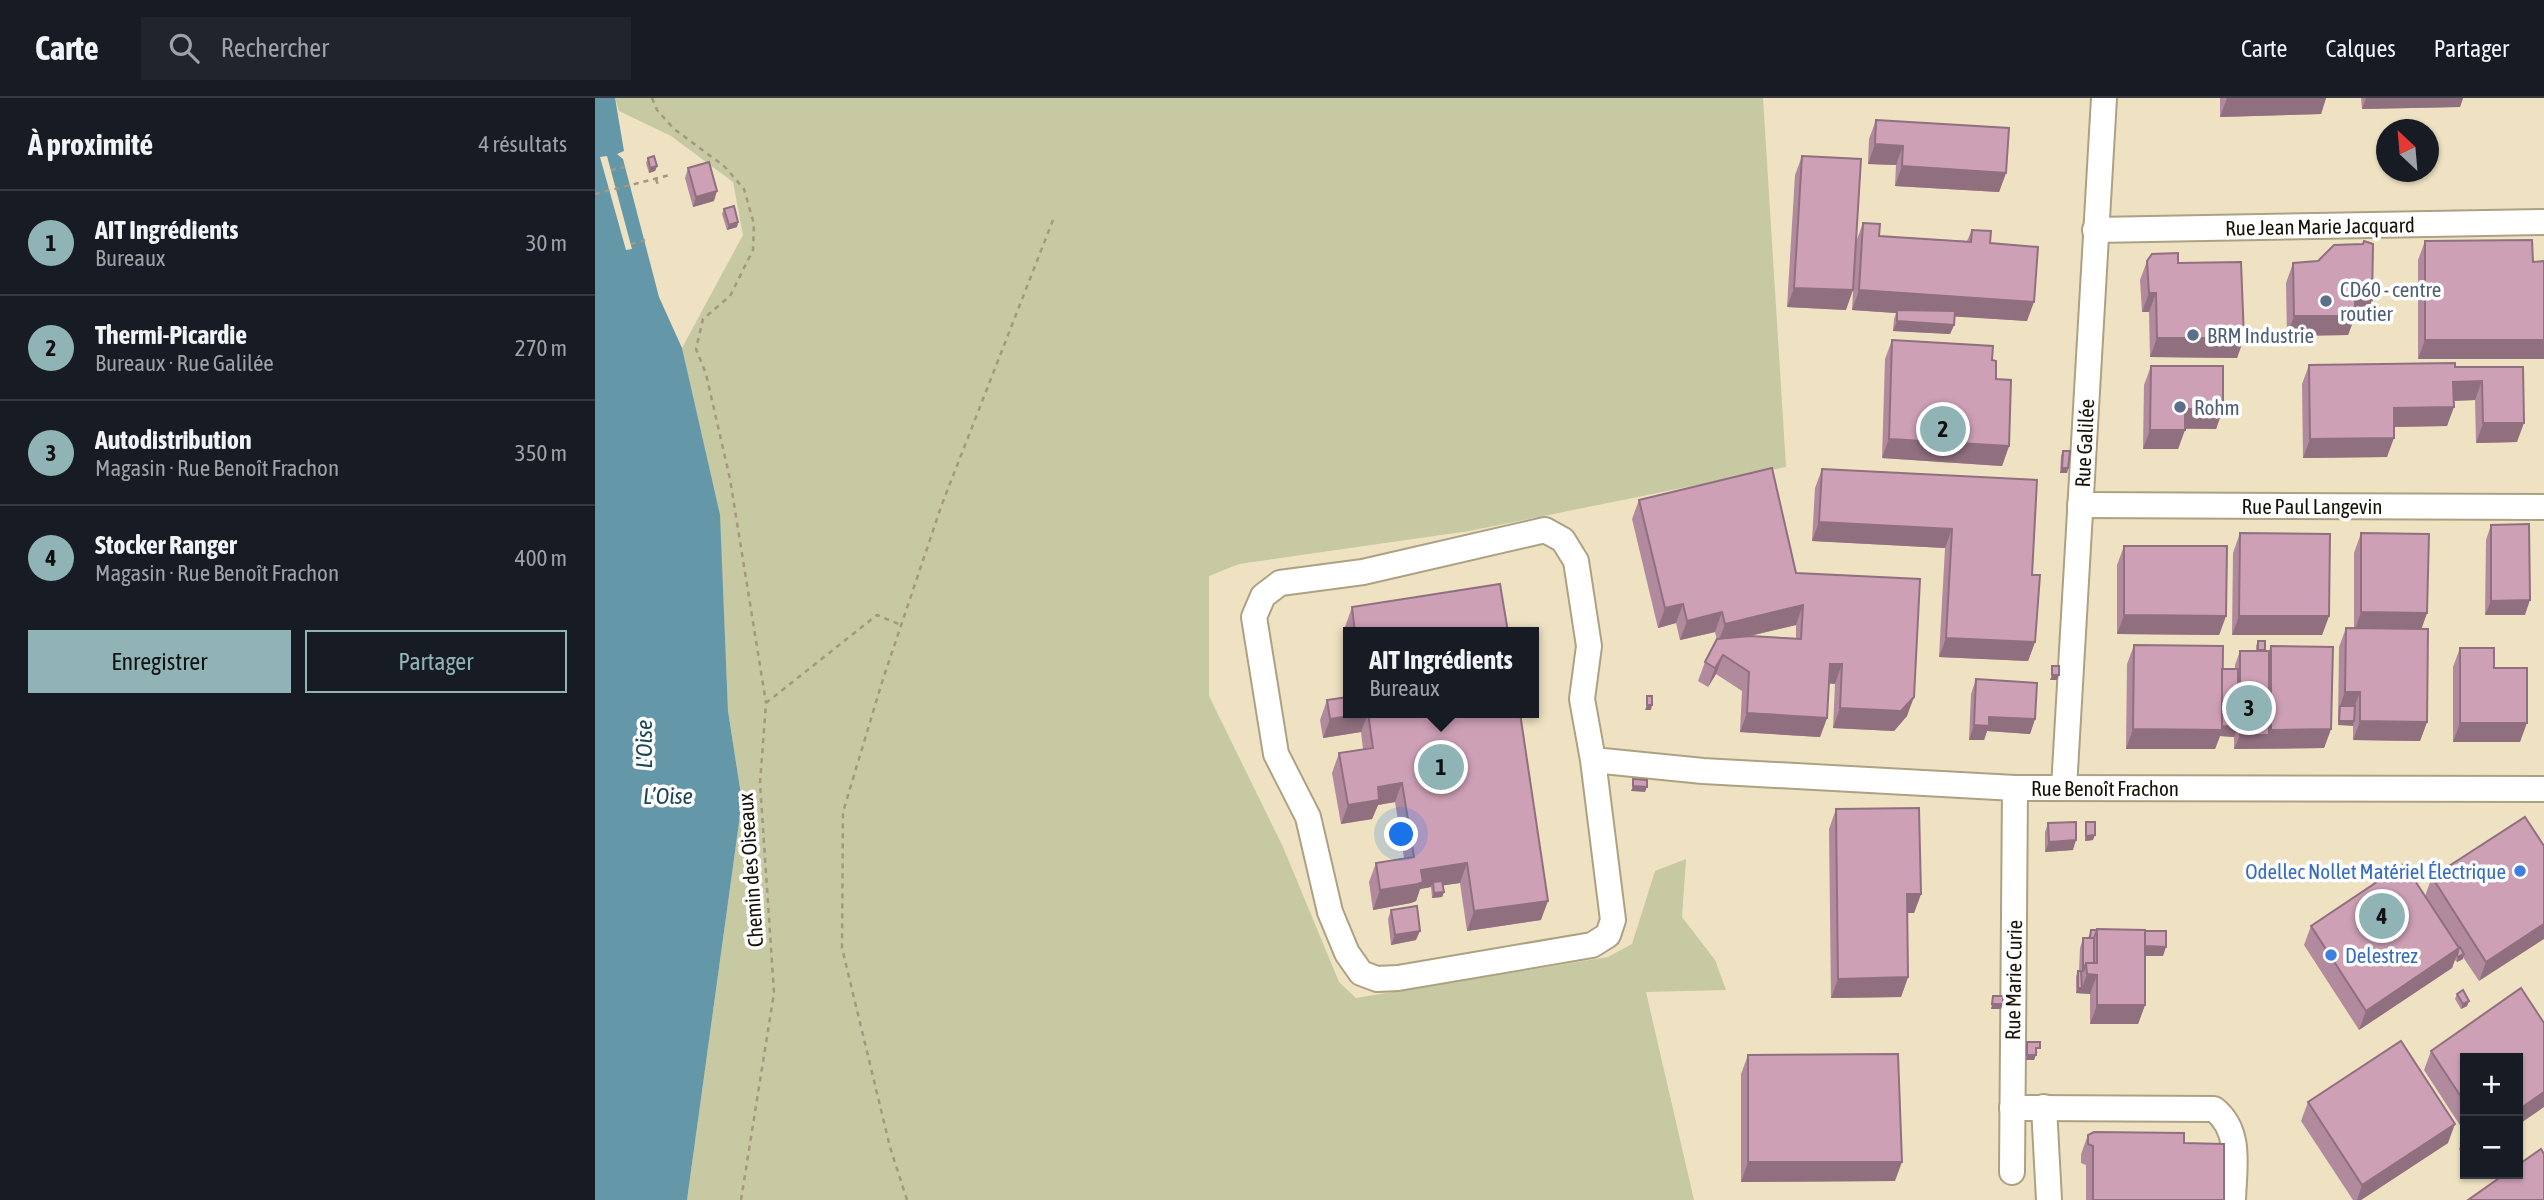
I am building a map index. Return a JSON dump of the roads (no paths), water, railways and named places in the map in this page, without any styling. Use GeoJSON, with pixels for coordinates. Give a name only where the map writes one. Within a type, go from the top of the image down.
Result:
{"type":"FeatureCollection","features":[{"type":"Feature","properties":{"kind":"street","name":"Rue Galilée"},"geometry":{"type":"LineString","coordinates":[[2064,788],[2104,98]]}},
{"type":"Feature","properties":{"kind":"street","name":"Rue Jean Marie Jacquard"},"geometry":{"type":"LineString","coordinates":[[2095,230],[2544,222]]}},
{"type":"Feature","properties":{"kind":"street","name":"Rue Paul Langevin"},"geometry":{"type":"LineString","coordinates":[[2080,505],[2544,507]]}},
{"type":"Feature","properties":{"kind":"street"},"geometry":{"type":"LineString","coordinates":[[1545,530],[1563,540],[1576,561],[1589,646],[1582,699],[1593,760],[1613,920],[1608,934],[1593,945],[1398,978],[1377,979],[1361,973],[1347,953],[1331,912],[1308,817],[1276,754],[1254,617],[1263,596],[1280,583],[1363,572],[1545,530]]}},
{"type":"Feature","properties":{"kind":"street","name":"Rue Benoît Frachon"},"geometry":{"type":"LineString","coordinates":[[1593,760],[1703,772],[2015,788],[2544,789]]}},
{"type":"Feature","properties":{"kind":"street","name":"Rue Marie Curie"},"geometry":{"type":"LineString","coordinates":[[2012,1172],[2015,788]]}},
{"type":"Feature","properties":{"kind":"street"},"geometry":{"type":"LineString","coordinates":[[2044,1107],[2049,1200]]}},
{"type":"Feature","properties":{"kind":"street"},"geometry":{"type":"LineString","coordinates":[[2012,1108],[2214,1109],[2227,1119],[2234,1136],[2233,1200]]}},
{"type":"Feature","properties":{"kind":"water","name":"L’Oise"},"geometry":{"type":"Polygon","coordinates":[[[595,98],[615,98],[624,151],[617,154],[623,159],[659,297],[682,348],[720,515],[728,711],[742,801],[687,1200],[595,1200],[595,98]],[[607,156],[600,157],[626,250],[632,249],[607,156]]]}},
{"type":"Feature","properties":{"kind":"place","name":"CD60 - centre routier"},"geometry":{"type":"Point","coordinates":[2326,301]}},
{"type":"Feature","properties":{"kind":"place","name":"BRM Industrie"},"geometry":{"type":"Point","coordinates":[2193,335]}},
{"type":"Feature","properties":{"kind":"place","name":"Rohm"},"geometry":{"type":"Point","coordinates":[2180,407]}},
{"type":"Feature","properties":{"kind":"place","name":"Thermi-Picardie"},"geometry":{"type":"Point","coordinates":[1943,429]}},
{"type":"Feature","properties":{"kind":"place","name":"Autodistribution"},"geometry":{"type":"Point","coordinates":[2249,708]}},
{"type":"Feature","properties":{"kind":"place","name":"AIT Ingrédients"},"geometry":{"type":"Point","coordinates":[1441,767]}},
{"type":"Feature","properties":{"kind":"place","name":"Odellec Nollet Matériel Électrique"},"geometry":{"type":"Point","coordinates":[2520,871]}},
{"type":"Feature","properties":{"kind":"place","name":"Stocker Ranger"},"geometry":{"type":"Point","coordinates":[2382,916]}},
{"type":"Feature","properties":{"kind":"place","name":"Delestrez"},"geometry":{"type":"Point","coordinates":[2331,955]}},
{"type":"Feature","properties":{"kind":"water label","name":"L'Oise"},"geometry":{"type":"Point","coordinates":[644,744]}}]}
